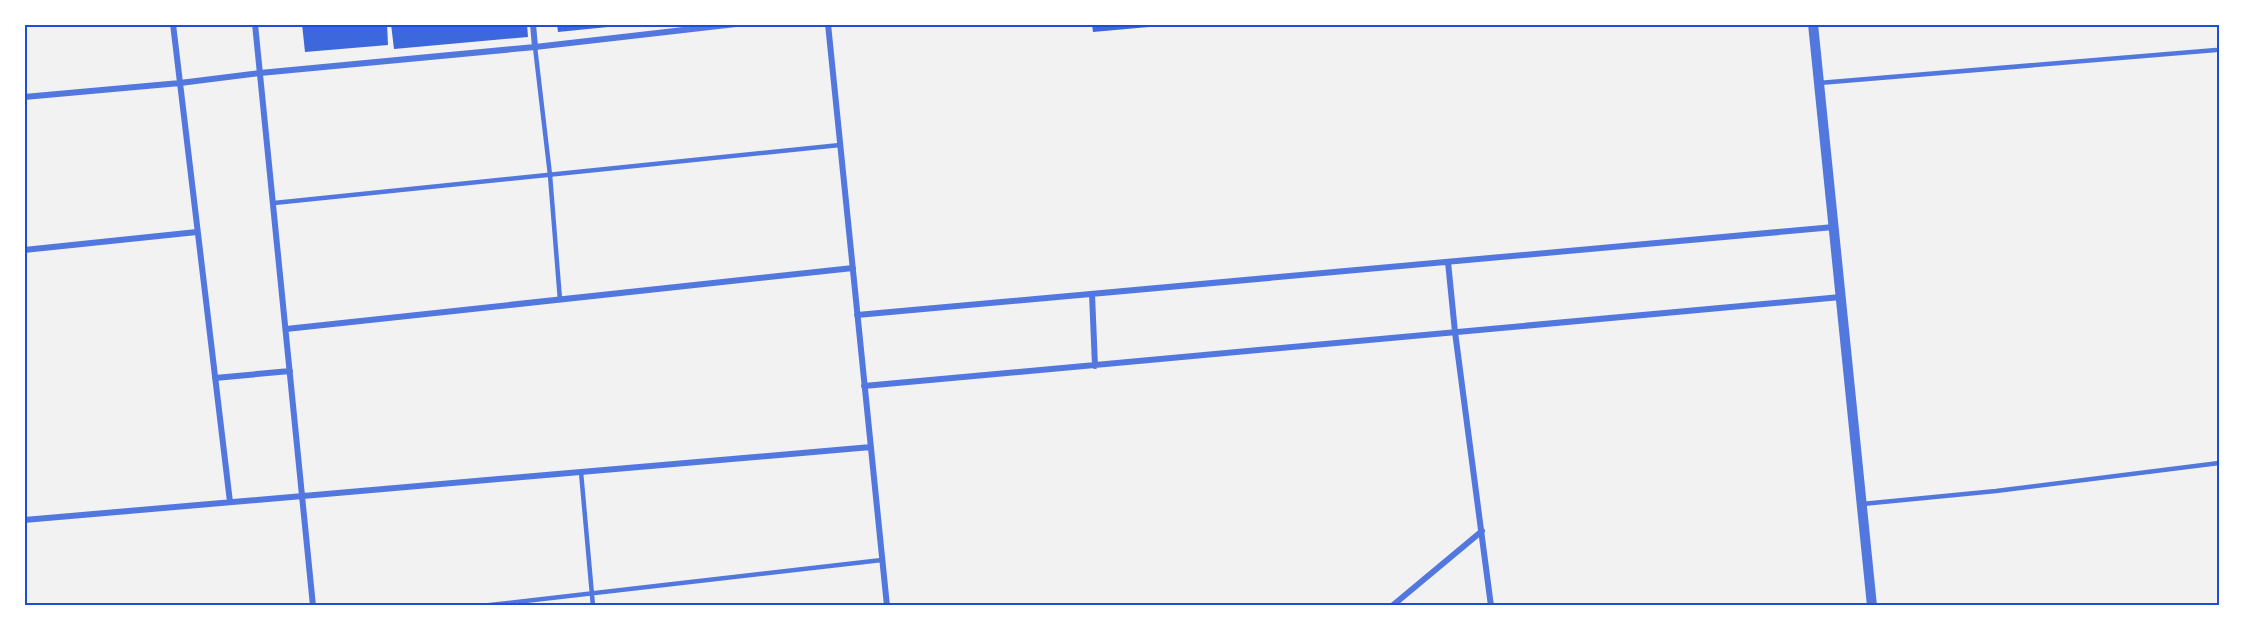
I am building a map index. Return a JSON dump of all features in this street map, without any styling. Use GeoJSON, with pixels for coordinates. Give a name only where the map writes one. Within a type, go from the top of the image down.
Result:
{"type":"FeatureCollection","features":[{"type":"Feature","properties":{"kind":"street"},"geometry":{"type":"LineString","coordinates":[[173,24],[230,502]]}},
{"type":"Feature","properties":{"kind":"street"},"geometry":{"type":"LineString","coordinates":[[255,24],[313,606]]}},
{"type":"Feature","properties":{"kind":"street"},"geometry":{"type":"LineString","coordinates":[[533,24],[535,47]]}},
{"type":"Feature","properties":{"kind":"street"},"geometry":{"type":"LineString","coordinates":[[24,97],[535,47],[736,24]]}},
{"type":"Feature","properties":{"kind":"street"},"geometry":{"type":"LineString","coordinates":[[828,24],[887,606]]}},
{"type":"Feature","properties":{"kind":"street"},"geometry":{"type":"LineString","coordinates":[[1813,24],[1872,606]]}},
{"type":"Feature","properties":{"kind":"street"},"geometry":{"type":"LineString","coordinates":[[857,315],[1834,227]]}},
{"type":"Feature","properties":{"kind":"street"},"geometry":{"type":"LineString","coordinates":[[24,250],[198,231]]}},
{"type":"Feature","properties":{"kind":"street"},"geometry":{"type":"LineString","coordinates":[[1448,262],[1455,333],[1491,606]]}},
{"type":"Feature","properties":{"kind":"street"},"geometry":{"type":"LineString","coordinates":[[286,329],[853,268]]}},
{"type":"Feature","properties":{"kind":"street"},"geometry":{"type":"LineString","coordinates":[[1092,294],[1095,366]]}},
{"type":"Feature","properties":{"kind":"street"},"geometry":{"type":"LineString","coordinates":[[864,386],[1841,297]]}},
{"type":"Feature","properties":{"kind":"street"},"geometry":{"type":"LineString","coordinates":[[215,378],[290,371]]}},
{"type":"Feature","properties":{"kind":"street"},"geometry":{"type":"LineString","coordinates":[[24,520],[871,447]]}},
{"type":"Feature","properties":{"kind":"street"},"geometry":{"type":"LineString","coordinates":[[1392,606],[1482,531]]}},
{"type":"Feature","properties":{"kind":"lane"},"geometry":{"type":"LineString","coordinates":[[535,47],[550,175],[560,300]]}},
{"type":"Feature","properties":{"kind":"lane"},"geometry":{"type":"LineString","coordinates":[[1819,83],[2216,50]]}},
{"type":"Feature","properties":{"kind":"lane"},"geometry":{"type":"LineString","coordinates":[[274,203],[840,145]]}},
{"type":"Feature","properties":{"kind":"lane"},"geometry":{"type":"LineString","coordinates":[[1862,504],[1996,491],[2219,463]]}},
{"type":"Feature","properties":{"kind":"lane"},"geometry":{"type":"LineString","coordinates":[[581,472],[593,606]]}},
{"type":"Feature","properties":{"kind":"lane"},"geometry":{"type":"LineString","coordinates":[[481,606],[882,560]]}},
{"type":"Feature","properties":{"kind":"building"},"geometry":{"type":"Polygon","coordinates":[[[302,24],[387,24],[388,45],[305,52],[302,24]]]}},
{"type":"Feature","properties":{"kind":"building"},"geometry":{"type":"Polygon","coordinates":[[[391,24],[527,24],[528,37],[394,49],[391,24]]]}},
{"type":"Feature","properties":{"kind":"building"},"geometry":{"type":"Polygon","coordinates":[[[557,24],[618,24],[618,26],[558,32],[557,24]]]}},
{"type":"Feature","properties":{"kind":"building"},"geometry":{"type":"Polygon","coordinates":[[[1092,24],[1160,24],[1160,26],[1093,32],[1092,24]]]}}]}
